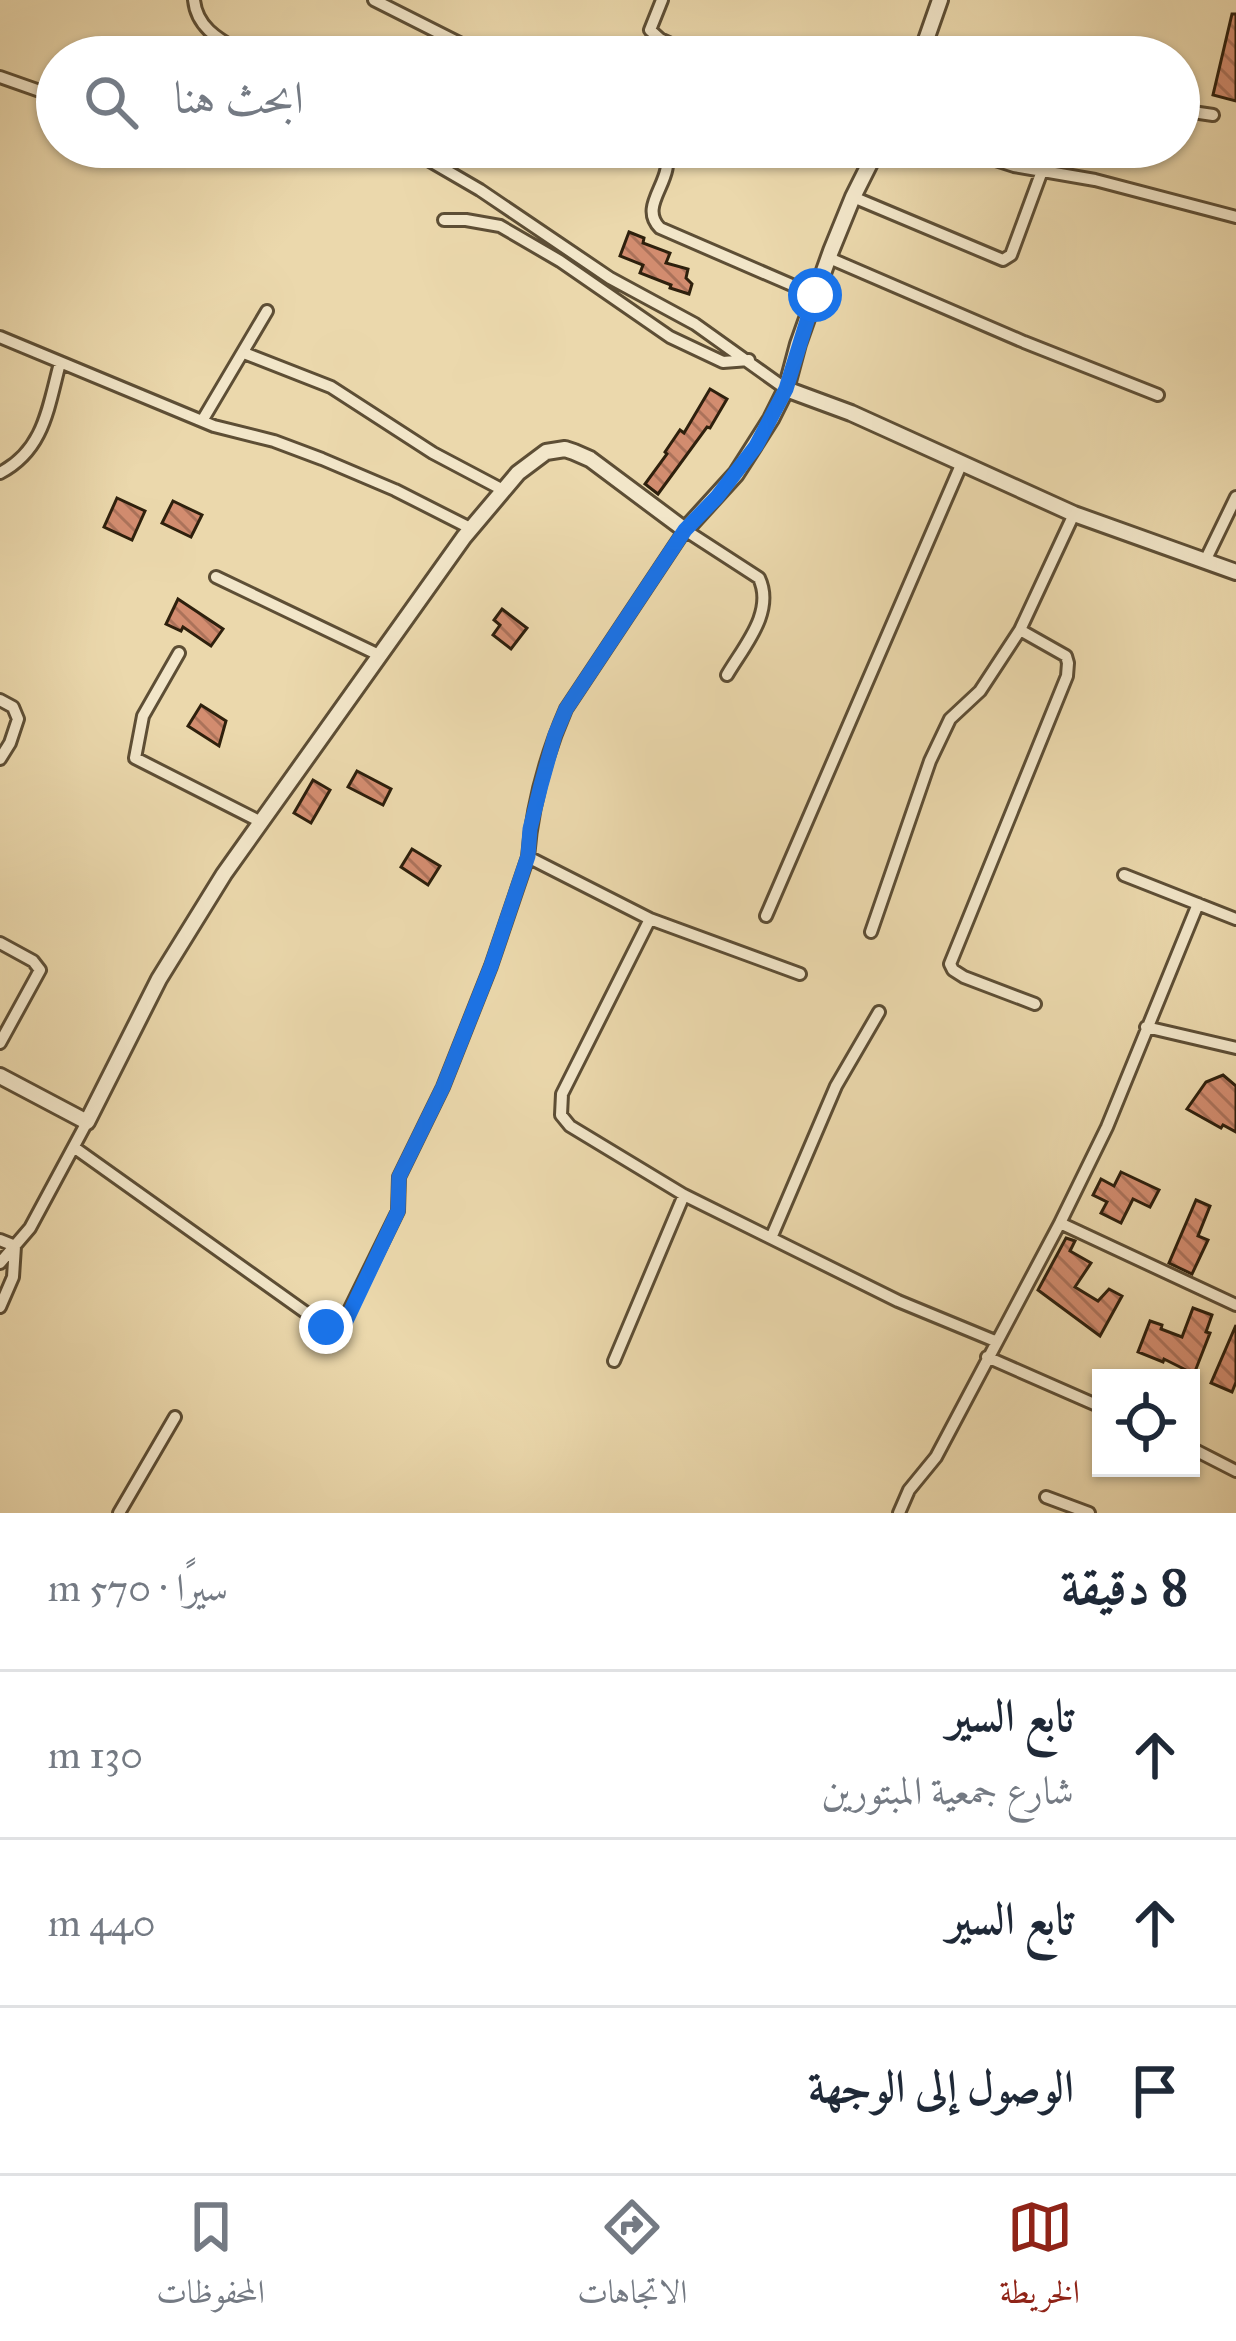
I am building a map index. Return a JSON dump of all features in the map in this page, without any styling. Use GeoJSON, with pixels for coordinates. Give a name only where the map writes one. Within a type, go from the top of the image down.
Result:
{"type":"FeatureCollection","features":[{"type":"Feature","properties":{"kind":"street"},"geometry":{"type":"LineString","coordinates":[[194,0],[197,17],[216,36]]}},
{"type":"Feature","properties":{"kind":"street"},"geometry":{"type":"LineString","coordinates":[[374,0],[446,36]]}},
{"type":"Feature","properties":{"kind":"street"},"geometry":{"type":"LineString","coordinates":[[657,36],[650,29],[662,0]]}},
{"type":"Feature","properties":{"kind":"street"},"geometry":{"type":"LineString","coordinates":[[927,36],[940,0]]}},
{"type":"Feature","properties":{"kind":"street"},"geometry":{"type":"LineString","coordinates":[[0,77],[36,90]]}},
{"type":"Feature","properties":{"kind":"street"},"geometry":{"type":"LineString","coordinates":[[1200,113],[1214,115]]}},
{"type":"Feature","properties":{"kind":"street"},"geometry":{"type":"LineString","coordinates":[[442,168],[610,278],[695,324],[786,389],[851,413],[1074,514],[1236,572]]}},
{"type":"Feature","properties":{"kind":"street"},"geometry":{"type":"LineString","coordinates":[[668,168],[651,212],[652,222],[815,295]]}},
{"type":"Feature","properties":{"kind":"street"},"geometry":{"type":"LineString","coordinates":[[75,1148],[326,1327],[342,1325],[398,1211],[399,1177],[451,1067],[491,966],[528,856],[541,785],[566,709],[685,530],[747,460],[786,389],[815,295],[868,168]]}},
{"type":"Feature","properties":{"kind":"street"},"geometry":{"type":"LineString","coordinates":[[1025,168],[1095,180],[1236,217]]}},
{"type":"Feature","properties":{"kind":"street"},"geometry":{"type":"LineString","coordinates":[[853,197],[1003,260],[1011,255],[1042,171]]}},
{"type":"Feature","properties":{"kind":"street"},"geometry":{"type":"LineString","coordinates":[[444,220],[500,226],[670,337],[723,362],[749,360]]}},
{"type":"Feature","properties":{"kind":"street"},"geometry":{"type":"LineString","coordinates":[[829,258],[1158,395]]}},
{"type":"Feature","properties":{"kind":"street"},"geometry":{"type":"LineString","coordinates":[[202,421],[267,311]]}},
{"type":"Feature","properties":{"kind":"street"},"geometry":{"type":"LineString","coordinates":[[0,338],[202,421],[322,459],[472,529]]}},
{"type":"Feature","properties":{"kind":"street"},"geometry":{"type":"LineString","coordinates":[[244,352],[332,387],[433,453],[503,490]]}},
{"type":"Feature","properties":{"kind":"street"},"geometry":{"type":"LineString","coordinates":[[0,473],[28,455],[43,428],[60,364]]}},
{"type":"Feature","properties":{"kind":"street"},"geometry":{"type":"LineString","coordinates":[[0,1263],[30,1228],[159,979],[224,874],[472,529],[535,458],[565,449],[590,459],[758,578],[764,597],[760,618],[728,675]]}},
{"type":"Feature","properties":{"kind":"street"},"geometry":{"type":"LineString","coordinates":[[766,916],[962,465]]}},
{"type":"Feature","properties":{"kind":"street"},"geometry":{"type":"LineString","coordinates":[[1205,561],[1236,496]]}},
{"type":"Feature","properties":{"kind":"street"},"geometry":{"type":"LineString","coordinates":[[871,932],[930,761],[950,719],[980,691],[1020,630],[1074,514]]}},
{"type":"Feature","properties":{"kind":"street"},"geometry":{"type":"LineString","coordinates":[[216,577],[381,656]]}},
{"type":"Feature","properties":{"kind":"street"},"geometry":{"type":"LineString","coordinates":[[1020,630],[1060,651],[1068,663],[1067,676],[950,964],[964,977],[1035,1004]]}},
{"type":"Feature","properties":{"kind":"street"},"geometry":{"type":"LineString","coordinates":[[179,653],[143,716],[135,758],[261,822]]}},
{"type":"Feature","properties":{"kind":"street"},"geometry":{"type":"LineString","coordinates":[[0,700],[13,707],[18,719],[0,760]]}},
{"type":"Feature","properties":{"kind":"street"},"geometry":{"type":"LineString","coordinates":[[528,856],[650,920],[800,974]]}},
{"type":"Feature","properties":{"kind":"street"},"geometry":{"type":"LineString","coordinates":[[1124,874],[1236,919]]}},
{"type":"Feature","properties":{"kind":"street"},"geometry":{"type":"LineString","coordinates":[[899,1513],[909,1490],[936,1457],[1107,1127],[1198,904]]}},
{"type":"Feature","properties":{"kind":"street"},"geometry":{"type":"LineString","coordinates":[[650,920],[562,1094],[561,1115],[570,1126],[685,1195],[898,1300],[995,1342]]}},
{"type":"Feature","properties":{"kind":"street"},"geometry":{"type":"LineString","coordinates":[[0,943],[40,970],[0,1043]]}},
{"type":"Feature","properties":{"kind":"street"},"geometry":{"type":"LineString","coordinates":[[771,1238],[836,1087],[880,1012]]}},
{"type":"Feature","properties":{"kind":"street"},"geometry":{"type":"LineString","coordinates":[[1146,1027],[1236,1048]]}},
{"type":"Feature","properties":{"kind":"street"},"geometry":{"type":"LineString","coordinates":[[0,1076],[87,1122]]}},
{"type":"Feature","properties":{"kind":"street"},"geometry":{"type":"LineString","coordinates":[[614,1361],[685,1195]]}},
{"type":"Feature","properties":{"kind":"street"},"geometry":{"type":"LineString","coordinates":[[1060,1222],[1236,1305]]}},
{"type":"Feature","properties":{"kind":"street"},"geometry":{"type":"LineString","coordinates":[[0,1240],[16,1246]]}},
{"type":"Feature","properties":{"kind":"street"},"geometry":{"type":"LineString","coordinates":[[0,1307],[13,1277],[16,1246]]}},
{"type":"Feature","properties":{"kind":"street"},"geometry":{"type":"LineString","coordinates":[[987,1357],[1092,1403]]}},
{"type":"Feature","properties":{"kind":"street"},"geometry":{"type":"LineString","coordinates":[[119,1513],[175,1418]]}},
{"type":"Feature","properties":{"kind":"street"},"geometry":{"type":"LineString","coordinates":[[1200,1453],[1236,1471]]}},
{"type":"Feature","properties":{"kind":"street"},"geometry":{"type":"LineString","coordinates":[[1046,1497],[1089,1513]]}},
{"type":"Feature","properties":{"kind":"building"},"geometry":{"type":"Polygon","coordinates":[[[1232,14],[1236,14],[1236,101],[1213,95],[1232,14]]]}},
{"type":"Feature","properties":{"kind":"building"},"geometry":{"type":"Polygon","coordinates":[[[629,232],[670,253],[666,263],[688,269],[689,294],[640,273],[643,265],[620,256],[629,232]]]}},
{"type":"Feature","properties":{"kind":"building"},"geometry":{"type":"Polygon","coordinates":[[[710,389],[727,399],[658,494],[645,484],[710,389]]]}},
{"type":"Feature","properties":{"kind":"building"},"geometry":{"type":"Polygon","coordinates":[[[117,498],[145,511],[132,540],[104,527],[117,498]]]}},
{"type":"Feature","properties":{"kind":"building"},"geometry":{"type":"Polygon","coordinates":[[[173,501],[202,515],[191,537],[162,523],[173,501]]]}},
{"type":"Feature","properties":{"kind":"building"},"geometry":{"type":"Polygon","coordinates":[[[178,599],[223,629],[211,646],[183,627],[181,631],[166,624],[178,599]]]}},
{"type":"Feature","properties":{"kind":"building"},"geometry":{"type":"Polygon","coordinates":[[[502,609],[527,628],[511,649],[493,635],[500,625],[494,620],[502,609]]]}},
{"type":"Feature","properties":{"kind":"building"},"geometry":{"type":"Polygon","coordinates":[[[201,705],[226,721],[219,746],[188,726],[201,705]]]}},
{"type":"Feature","properties":{"kind":"building"},"geometry":{"type":"Polygon","coordinates":[[[357,771],[391,789],[383,805],[348,787],[357,771]]]}},
{"type":"Feature","properties":{"kind":"building"},"geometry":{"type":"Polygon","coordinates":[[[313,780],[330,790],[311,823],[294,813],[313,780]]]}},
{"type":"Feature","properties":{"kind":"building"},"geometry":{"type":"Polygon","coordinates":[[[412,849],[440,866],[428,885],[401,867],[412,849]]]}},
{"type":"Feature","properties":{"kind":"building"},"geometry":{"type":"Polygon","coordinates":[[[1223,1075],[1236,1086],[1236,1132],[1187,1109],[1206,1082],[1223,1075]]]}},
{"type":"Feature","properties":{"kind":"building"},"geometry":{"type":"Polygon","coordinates":[[[1121,1172],[1159,1190],[1150,1207],[1133,1199],[1121,1223],[1101,1213],[1107,1202],[1093,1195],[1101,1179],[1114,1186],[1121,1172]]]}},
{"type":"Feature","properties":{"kind":"building"},"geometry":{"type":"Polygon","coordinates":[[[1196,1200],[1210,1206],[1198,1236],[1208,1240],[1192,1274],[1169,1263],[1196,1200]]]}},
{"type":"Feature","properties":{"kind":"building"},"geometry":{"type":"Polygon","coordinates":[[[1066,1238],[1075,1241],[1070,1251],[1091,1263],[1075,1287],[1098,1301],[1109,1289],[1122,1296],[1100,1336],[1038,1290],[1066,1238]]]}},
{"type":"Feature","properties":{"kind":"building"},"geometry":{"type":"Polygon","coordinates":[[[1193,1308],[1212,1315],[1196,1369],[1138,1352],[1150,1321],[1182,1337],[1193,1308]]]}},
{"type":"Feature","properties":{"kind":"building"},"geometry":{"type":"Polygon","coordinates":[[[1236,1325],[1236,1382],[1232,1392],[1211,1383],[1236,1325]]]}},
{"type":"Feature","properties":{"kind":"route"},"geometry":{"type":"LineString","coordinates":[[326,1327],[346,1321],[398,1211],[399,1177],[443,1087],[528,856],[541,785],[566,709],[685,530],[756,446],[786,389],[815,295]]}}]}
